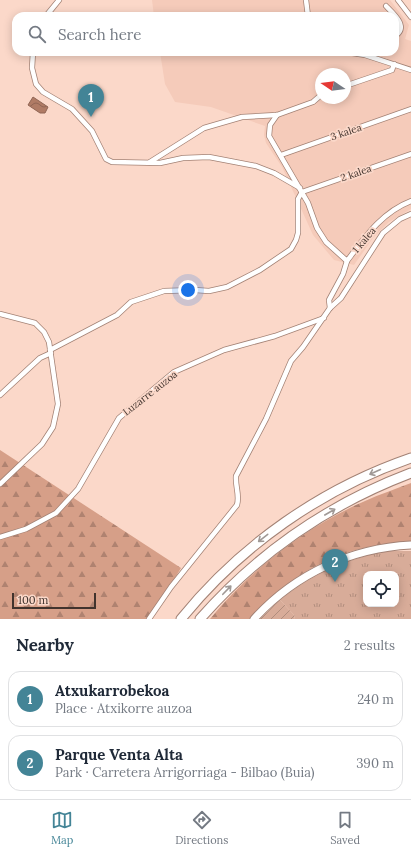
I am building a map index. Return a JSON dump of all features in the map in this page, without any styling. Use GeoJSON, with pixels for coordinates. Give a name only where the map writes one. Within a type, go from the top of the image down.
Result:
{"type":"FeatureCollection","features":[{"type":"Feature","properties":{"kind":"highway"},"geometry":{"type":"LineString","coordinates":[[181,619],[204,592],[235,561],[296,514],[347,485],[411,458]]}},
{"type":"Feature","properties":{"kind":"highway"},"geometry":{"type":"LineString","coordinates":[[200,619],[245,572],[304,526],[352,499],[411,474]]}},
{"type":"Feature","properties":{"kind":"street"},"geometry":{"type":"LineString","coordinates":[[49,12],[59,0]]}},
{"type":"Feature","properties":{"kind":"street"},"geometry":{"type":"LineString","coordinates":[[306,0],[308,12]]}},
{"type":"Feature","properties":{"kind":"street"},"geometry":{"type":"LineString","coordinates":[[398,0],[411,18]]}},
{"type":"Feature","properties":{"kind":"street"},"geometry":{"type":"LineString","coordinates":[[386,6],[392,12]]}},
{"type":"Feature","properties":{"kind":"street"},"geometry":{"type":"LineString","coordinates":[[399,20],[401,25],[399,33]]}},
{"type":"Feature","properties":{"kind":"street"},"geometry":{"type":"LineString","coordinates":[[33,56],[32,68],[36,84],[43,92],[72,109],[92,131],[106,159],[112,162],[168,163],[194,157],[220,159],[256,166],[274,173],[301,190]]}},
{"type":"Feature","properties":{"kind":"street"},"geometry":{"type":"LineString","coordinates":[[371,56],[411,70]]}},
{"type":"Feature","properties":{"kind":"street"},"geometry":{"type":"LineString","coordinates":[[351,84],[392,70],[394,64]]}},
{"type":"Feature","properties":{"kind":"street"},"geometry":{"type":"LineString","coordinates":[[150,162],[204,128],[242,117],[277,115],[315,100]]}},
{"type":"Feature","properties":{"kind":"street","name":"3 kalea"},"geometry":{"type":"LineString","coordinates":[[281,155],[411,109]]}},
{"type":"Feature","properties":{"kind":"street"},"geometry":{"type":"LineString","coordinates":[[0,395],[40,358],[117,314],[131,302],[164,291],[209,291],[226,288],[260,270],[291,249],[298,233],[298,199],[301,190],[269,136],[270,125],[277,115]]}},
{"type":"Feature","properties":{"kind":"street","name":"2 kalea"},"geometry":{"type":"LineString","coordinates":[[301,190],[411,154]]}},
{"type":"Feature","properties":{"kind":"street","name":"1 kalea"},"geometry":{"type":"LineString","coordinates":[[301,190],[308,203],[317,228],[326,242],[347,261],[368,234],[387,214],[411,201]]}},
{"type":"Feature","properties":{"kind":"street"},"geometry":{"type":"LineString","coordinates":[[149,619],[171,587],[237,505],[239,497],[236,476],[266,419],[291,361],[330,308],[341,298],[383,233],[400,219],[411,214]]}},
{"type":"Feature","properties":{"kind":"street"},"geometry":{"type":"LineString","coordinates":[[330,308],[329,300],[343,274],[347,261]]}},
{"type":"Feature","properties":{"kind":"street"},"geometry":{"type":"LineString","coordinates":[[0,314],[35,323],[44,332],[49,342],[51,351],[58,404],[53,427],[42,444],[0,484]]}},
{"type":"Feature","properties":{"kind":"street","name":"Luzarre auzoa"},"geometry":{"type":"LineString","coordinates":[[0,537],[26,529],[56,513],[78,489],[119,418],[174,372],[224,350],[275,336],[324,318]]}},
{"type":"Feature","properties":{"kind":"street"},"geometry":{"type":"LineString","coordinates":[[254,619],[274,600],[318,569],[371,549],[411,545]]}},
{"type":"Feature","properties":{"kind":"shaded area"},"geometry":{"type":"Polygon","coordinates":[[[152,0],[390,0],[409,25],[405,39],[411,41],[411,209],[389,222],[373,238],[354,265],[334,260],[313,235],[282,167],[266,143],[264,135],[265,126],[211,107],[175,102],[165,84],[161,56],[399,56],[399,12],[154,12],[152,0]]]}},
{"type":"Feature","properties":{"kind":"green space"},"geometry":{"type":"Polygon","coordinates":[[[0,450],[181,568],[150,619],[0,619],[0,450]]]}},
{"type":"Feature","properties":{"kind":"green space"},"geometry":{"type":"Polygon","coordinates":[[[411,483],[411,542],[368,547],[334,557],[289,583],[251,619],[210,619],[243,583],[301,536],[343,511],[371,498],[411,483]]]}},
{"type":"Feature","properties":{"kind":"green space"},"geometry":{"type":"Polygon","coordinates":[[[387,551],[411,551],[411,619],[294,619],[295,616],[280,600],[304,582],[357,558],[387,551]]]}},
{"type":"Feature","properties":{"kind":"green space"},"geometry":{"type":"Polygon","coordinates":[[[280,600],[295,616],[294,619],[260,619],[280,600]]]}},
{"type":"Feature","properties":{"kind":"water"},"geometry":{"type":"Polygon","coordinates":[[[33,97],[48,107],[45,113],[40,113],[28,105],[33,97]]]}},
{"type":"Feature","properties":{"kind":"place","name":"Atxukarrobekoa"},"geometry":{"type":"Point","coordinates":[91,117]}},
{"type":"Feature","properties":{"kind":"place","name":"Parque Venta Alta"},"geometry":{"type":"Point","coordinates":[335,582]}}]}
